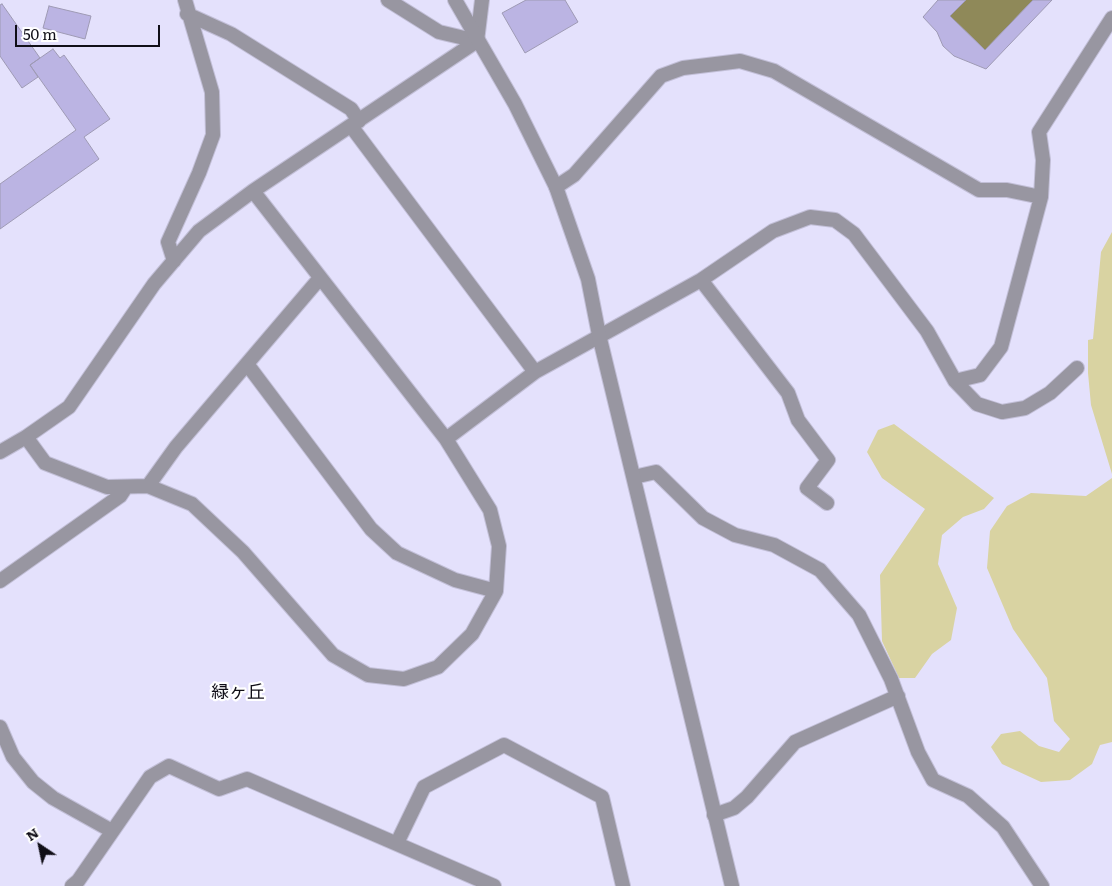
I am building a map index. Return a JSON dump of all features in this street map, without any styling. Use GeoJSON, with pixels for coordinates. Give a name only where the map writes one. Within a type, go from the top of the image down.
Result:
{"type":"FeatureCollection","features":[{"type":"Feature","properties":{"kind":"street"},"geometry":{"type":"LineString","coordinates":[[388,0],[439,32],[477,41]]}},
{"type":"Feature","properties":{"kind":"street"},"geometry":{"type":"LineString","coordinates":[[454,0],[515,104],[556,187],[588,279],[599,335],[732,886]]}},
{"type":"Feature","properties":{"kind":"street"},"geometry":{"type":"LineString","coordinates":[[0,452],[26,437],[69,407],[154,284],[199,231],[253,191],[477,41],[482,0]]}},
{"type":"Feature","properties":{"kind":"street"},"geometry":{"type":"LineString","coordinates":[[186,7],[351,109],[355,123],[535,372]]}},
{"type":"Feature","properties":{"kind":"street"},"geometry":{"type":"LineString","coordinates":[[174,260],[168,242],[199,173],[213,135],[212,92],[186,7]]}},
{"type":"Feature","properties":{"kind":"street"},"geometry":{"type":"LineString","coordinates":[[955,381],[980,375],[1001,347],[1041,197],[1043,160],[1038,132],[1112,18]]}},
{"type":"Feature","properties":{"kind":"street"},"geometry":{"type":"LineString","coordinates":[[556,187],[574,175],[661,76],[683,68],[740,61],[774,71],[979,190],[1007,190],[1041,197]]}},
{"type":"Feature","properties":{"kind":"street"},"geometry":{"type":"LineString","coordinates":[[26,437],[45,463],[107,487],[148,486],[192,504],[243,552],[333,655],[368,675],[404,679],[438,667],[472,634],[496,591],[499,546],[490,510],[446,439],[253,191]]}},
{"type":"Feature","properties":{"kind":"street"},"geometry":{"type":"LineString","coordinates":[[446,439],[535,372],[599,335],[640,316],[701,280],[773,231],[810,217],[835,220],[854,234],[927,331],[955,381],[977,404],[1002,412],[1025,408],[1050,393],[1077,368]]}},
{"type":"Feature","properties":{"kind":"street"},"geometry":{"type":"LineString","coordinates":[[148,486],[176,447],[320,278]]}},
{"type":"Feature","properties":{"kind":"street"},"geometry":{"type":"LineString","coordinates":[[701,280],[788,393],[798,420],[828,460],[807,488],[827,503]]}},
{"type":"Feature","properties":{"kind":"street"},"geometry":{"type":"LineString","coordinates":[[247,364],[371,529],[384,541],[398,553],[455,580],[496,591]]}},
{"type":"Feature","properties":{"kind":"street"},"geometry":{"type":"LineString","coordinates":[[634,477],[656,472],[702,518],[736,536],[774,545],[820,570],[859,615],[898,696],[918,752],[933,780],[968,796],[1003,828],[1042,886]]}},
{"type":"Feature","properties":{"kind":"street"},"geometry":{"type":"LineString","coordinates":[[0,581],[120,496],[126,487]]}},
{"type":"Feature","properties":{"kind":"street"},"geometry":{"type":"LineString","coordinates":[[714,815],[734,808],[795,742],[898,696]]}},
{"type":"Feature","properties":{"kind":"street"},"geometry":{"type":"LineString","coordinates":[[0,727],[13,757],[33,782],[53,798],[112,831]]}},
{"type":"Feature","properties":{"kind":"street"},"geometry":{"type":"LineString","coordinates":[[397,843],[424,787],[504,745],[602,797],[623,886]]}},
{"type":"Feature","properties":{"kind":"street"},"geometry":{"type":"LineString","coordinates":[[72,886],[78,881],[150,777],[169,766],[219,789],[247,779],[494,886]]}},
{"type":"Feature","properties":{"kind":"shaded area"},"geometry":{"type":"Polygon","coordinates":[[[966,0],[1033,0],[985,50],[950,16],[966,0]]]}},
{"type":"Feature","properties":{"kind":"shaded area"},"geometry":{"type":"Polygon","coordinates":[[[1112,232],[1112,474],[1091,405],[1088,373],[1088,340],[1093,339],[1101,252],[1112,232]]]}},
{"type":"Feature","properties":{"kind":"shaded area"},"geometry":{"type":"Polygon","coordinates":[[[894,424],[994,498],[984,509],[963,517],[942,535],[938,564],[957,608],[951,640],[932,654],[915,678],[899,678],[882,641],[880,575],[925,509],[882,478],[867,452],[878,430],[894,424]]]}},
{"type":"Feature","properties":{"kind":"shaded area"},"geometry":{"type":"Polygon","coordinates":[[[1112,478],[1112,742],[1100,745],[1092,764],[1070,780],[1041,782],[1002,764],[991,747],[1001,734],[1020,731],[1039,746],[1059,752],[1070,739],[1054,721],[1047,678],[1013,629],[987,568],[990,531],[1007,506],[1031,493],[1086,496],[1112,478]]]}},
{"type":"Feature","properties":{"kind":"building"},"geometry":{"type":"Polygon","coordinates":[[[526,0],[565,0],[578,22],[525,53],[502,13],[526,0]]]}},
{"type":"Feature","properties":{"kind":"building"},"geometry":{"type":"Polygon","coordinates":[[[938,0],[966,0],[950,16],[985,50],[1033,0],[1052,0],[986,69],[954,56],[943,46],[937,32],[923,17],[938,0]]]}},
{"type":"Feature","properties":{"kind":"building"},"geometry":{"type":"Polygon","coordinates":[[[2,4],[40,58],[30,65],[38,77],[22,88],[0,56],[0,5],[2,4]]]}},
{"type":"Feature","properties":{"kind":"building"},"geometry":{"type":"Polygon","coordinates":[[[49,6],[91,16],[85,39],[43,28],[49,6]]]}},
{"type":"Feature","properties":{"kind":"building"},"geometry":{"type":"Polygon","coordinates":[[[53,49],[60,58],[64,55],[110,119],[84,137],[99,159],[0,229],[0,184],[76,130],[30,65],[53,49]]]}},
{"type":"Feature","properties":{"kind":"district","name":"緑ヶ丘"},"geometry":{"type":"Point","coordinates":[238,693]}}]}
